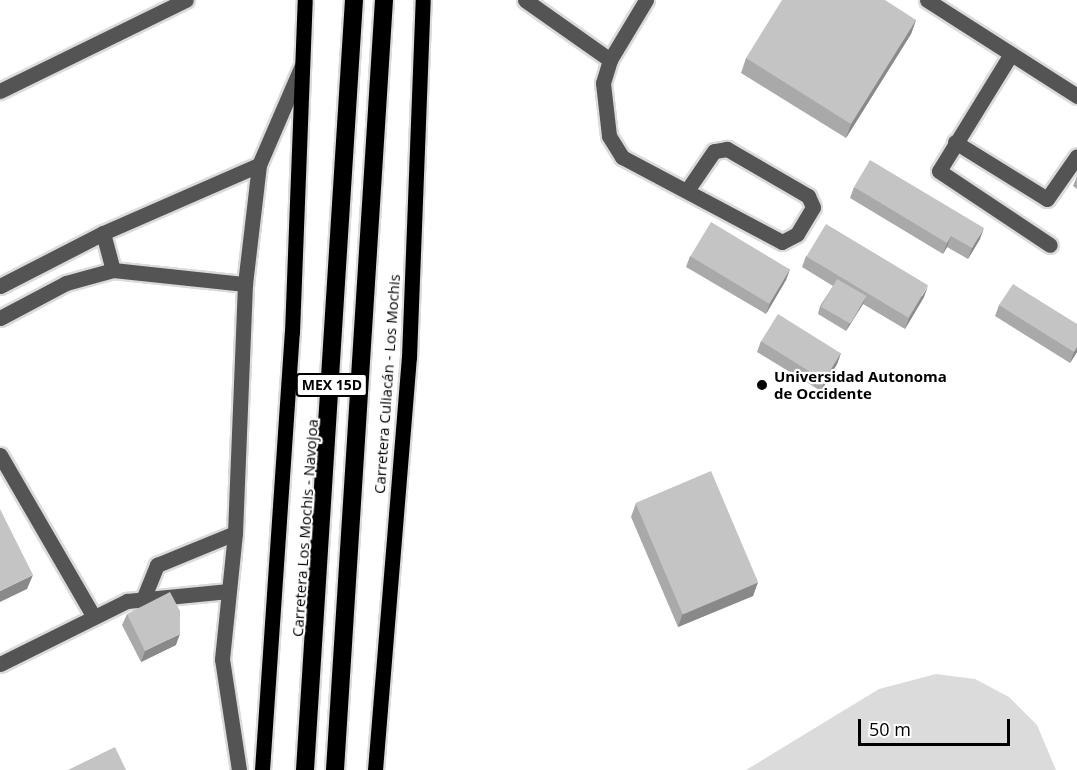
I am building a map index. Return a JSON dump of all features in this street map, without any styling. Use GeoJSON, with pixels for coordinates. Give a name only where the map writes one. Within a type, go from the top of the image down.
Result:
{"type":"FeatureCollection","features":[{"type":"Feature","properties":{"kind":"highway","name":"Carretera Los Mochis - Navojoa"},"geometry":{"type":"LineString","coordinates":[[305,770],[354,0]]}},
{"type":"Feature","properties":{"kind":"highway","name":"MEX 15D"},"geometry":{"type":"LineString","coordinates":[[335,770],[384,0]]}},
{"type":"Feature","properties":{"kind":"main road"},"geometry":{"type":"LineString","coordinates":[[262,770],[292,332],[305,0]]}},
{"type":"Feature","properties":{"kind":"main road","name":"Carretera Culiacán - Los Mochis"},"geometry":{"type":"LineString","coordinates":[[375,770],[409,357],[423,0]]}},
{"type":"Feature","properties":{"kind":"street"},"geometry":{"type":"LineString","coordinates":[[0,91],[186,0]]}},
{"type":"Feature","properties":{"kind":"street"},"geometry":{"type":"LineString","coordinates":[[525,0],[610,60]]}},
{"type":"Feature","properties":{"kind":"street"},"geometry":{"type":"LineString","coordinates":[[646,0],[610,60],[603,107],[609,136],[622,157],[688,189],[782,242],[797,234],[813,207],[808,196],[726,149],[711,154],[688,189]]}},
{"type":"Feature","properties":{"kind":"street"},"geometry":{"type":"LineString","coordinates":[[927,0],[1077,96]]}},
{"type":"Feature","properties":{"kind":"street"},"geometry":{"type":"LineString","coordinates":[[1011,54],[940,166],[941,176],[1050,245]]}},
{"type":"Feature","properties":{"kind":"street"},"geometry":{"type":"LineString","coordinates":[[238,770],[222,659],[235,533],[245,284],[259,165],[304,61]]}},
{"type":"Feature","properties":{"kind":"street"},"geometry":{"type":"LineString","coordinates":[[955,142],[1047,199],[1077,156]]}},
{"type":"Feature","properties":{"kind":"street"},"geometry":{"type":"LineString","coordinates":[[0,286],[103,233],[259,165]]}},
{"type":"Feature","properties":{"kind":"street"},"geometry":{"type":"LineString","coordinates":[[103,233],[113,270]]}},
{"type":"Feature","properties":{"kind":"street"},"geometry":{"type":"LineString","coordinates":[[0,318],[66,283],[113,270],[245,284]]}},
{"type":"Feature","properties":{"kind":"street"},"geometry":{"type":"LineString","coordinates":[[0,455],[92,614]]}},
{"type":"Feature","properties":{"kind":"street"},"geometry":{"type":"LineString","coordinates":[[144,597],[157,565],[235,533]]}},
{"type":"Feature","properties":{"kind":"street"},"geometry":{"type":"LineString","coordinates":[[0,664],[92,614],[144,597],[229,591]]}},
{"type":"Feature","properties":{"kind":"shaded area"},"geometry":{"type":"Polygon","coordinates":[[[936,674],[975,679],[1009,697],[1037,725],[1056,770],[746,770],[879,689],[936,674]]]}},
{"type":"Feature","properties":{"kind":"building"},"geometry":{"type":"Polygon","coordinates":[[[782,0],[885,0],[916,20],[851,124],[746,58],[782,0]]]}},
{"type":"Feature","properties":{"kind":"building"},"geometry":{"type":"Polygon","coordinates":[[[870,160],[984,228],[972,248],[951,236],[947,243],[854,187],[870,160]]]}},
{"type":"Feature","properties":{"kind":"building"},"geometry":{"type":"Polygon","coordinates":[[[711,222],[790,269],[769,304],[690,256],[711,222]]]}},
{"type":"Feature","properties":{"kind":"building"},"geometry":{"type":"Polygon","coordinates":[[[826,224],[928,285],[908,318],[806,257],[826,224]]]}},
{"type":"Feature","properties":{"kind":"building"},"geometry":{"type":"Polygon","coordinates":[[[837,279],[866,296],[850,324],[821,307],[837,279]]]}},
{"type":"Feature","properties":{"kind":"building"},"geometry":{"type":"Polygon","coordinates":[[[1013,284],[1077,324],[1077,347],[1074,352],[999,305],[1013,284]]]}},
{"type":"Feature","properties":{"kind":"building"},"geometry":{"type":"Polygon","coordinates":[[[778,314],[841,353],[824,380],[761,341],[778,314]]]}},
{"type":"Feature","properties":{"kind":"building"},"geometry":{"type":"Polygon","coordinates":[[[711,471],[758,582],[683,614],[636,503],[711,471]]]}},
{"type":"Feature","properties":{"kind":"building"},"geometry":{"type":"Polygon","coordinates":[[[0,509],[33,575],[0,591],[0,509]]]}},
{"type":"Feature","properties":{"kind":"building"},"geometry":{"type":"Polygon","coordinates":[[[170,592],[180,611],[180,634],[145,651],[127,614],[170,592]]]}},
{"type":"Feature","properties":{"kind":"building"},"geometry":{"type":"Polygon","coordinates":[[[115,747],[126,770],[68,770],[115,747]]]}},
{"type":"Feature","properties":{"kind":"place","name":"Universidad Autonoma de Occidente"},"geometry":{"type":"Point","coordinates":[762,385]}}]}
